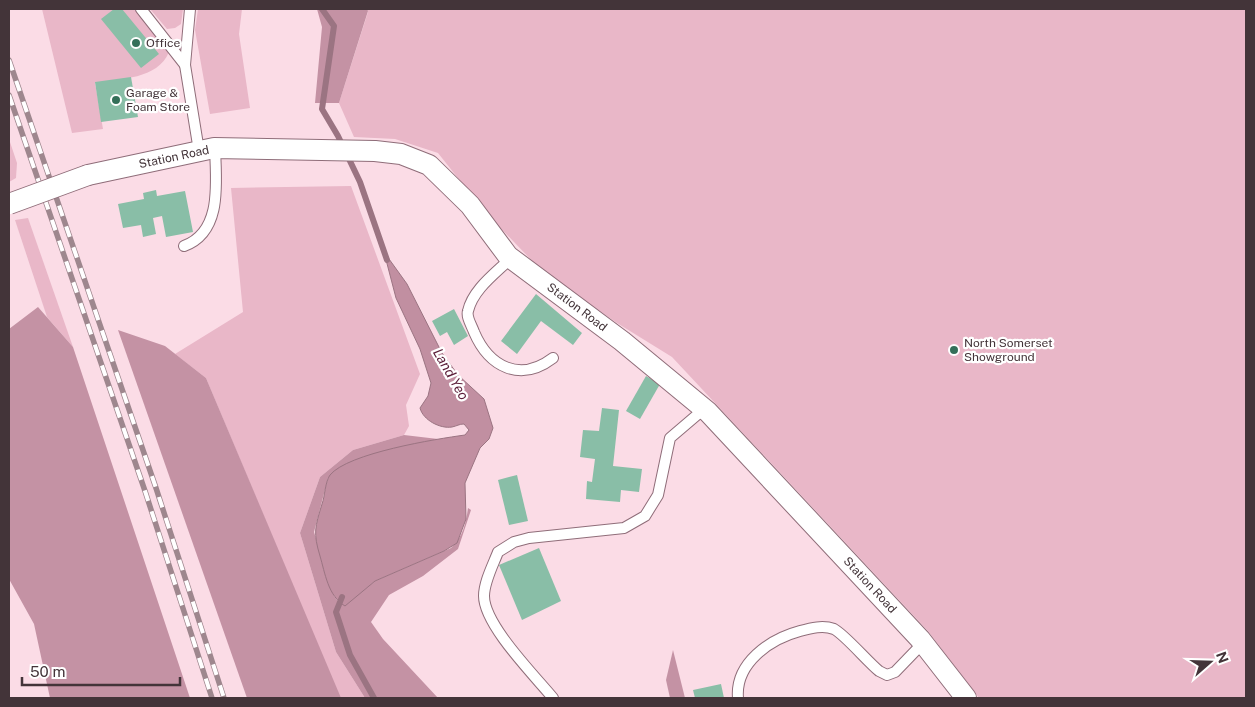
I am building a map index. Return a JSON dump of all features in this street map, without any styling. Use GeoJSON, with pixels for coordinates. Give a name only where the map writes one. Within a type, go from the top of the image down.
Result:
{"type":"FeatureCollection","features":[{"type":"Feature","properties":{"kind":"street","name":"Station Road"},"geometry":{"type":"LineString","coordinates":[[9,204],[88,175],[207,149],[375,151],[401,154],[429,165],[470,205],[511,258],[622,341],[704,409],[923,643],[966,698]]}},
{"type":"Feature","properties":{"kind":"lane"},"geometry":{"type":"LineString","coordinates":[[141,9],[185,65]]}},
{"type":"Feature","properties":{"kind":"lane"},"geometry":{"type":"LineString","coordinates":[[184,246],[203,235],[213,214],[216,185],[185,65],[190,9]]}},
{"type":"Feature","properties":{"kind":"lane"},"geometry":{"type":"LineString","coordinates":[[511,258],[478,291],[470,303],[467,314],[476,335],[498,365],[512,371],[527,370],[553,358]]}},
{"type":"Feature","properties":{"kind":"lane"},"geometry":{"type":"LineString","coordinates":[[553,698],[508,646],[491,618],[484,597],[498,552],[514,542],[529,538],[624,528],[645,516],[658,495],[670,438],[704,409]]}},
{"type":"Feature","properties":{"kind":"lane"},"geometry":{"type":"LineString","coordinates":[[738,698],[737,691],[749,662],[766,646],[786,635],[812,628],[826,627],[836,630],[878,671],[887,675],[895,672],[923,643]]}},
{"type":"Feature","properties":{"kind":"shaded area"},"geometry":{"type":"Polygon","coordinates":[[[42,9],[136,9],[169,52],[156,68],[147,73],[95,83],[103,129],[72,133],[42,9]]]}},
{"type":"Feature","properties":{"kind":"shaded area"},"geometry":{"type":"Polygon","coordinates":[[[150,9],[183,9],[181,24],[175,28],[167,29],[150,9]]]}},
{"type":"Feature","properties":{"kind":"shaded area"},"geometry":{"type":"Polygon","coordinates":[[[198,9],[242,9],[239,34],[250,108],[210,114],[195,30],[198,9]]]}},
{"type":"Feature","properties":{"kind":"shaded area"},"geometry":{"type":"Polygon","coordinates":[[[317,9],[367,9],[368,11],[339,103],[315,103],[322,27],[317,9]]]}},
{"type":"Feature","properties":{"kind":"shaded area","name":"North Somerset Showground"},"geometry":{"type":"Polygon","coordinates":[[[367,9],[1246,9],[1246,698],[979,698],[928,631],[672,357],[617,323],[541,270],[485,212],[438,153],[395,139],[354,137],[339,103],[368,12],[367,9]]]}},
{"type":"Feature","properties":{"kind":"shaded area"},"geometry":{"type":"Polygon","coordinates":[[[9,139],[17,163],[16,178],[9,182],[9,139]]]}},
{"type":"Feature","properties":{"kind":"shaded area"},"geometry":{"type":"Polygon","coordinates":[[[351,186],[420,374],[406,405],[409,426],[404,435],[353,450],[320,477],[300,533],[336,652],[365,698],[341,698],[338,694],[206,378],[175,354],[243,312],[231,188],[351,186]]]}},
{"type":"Feature","properties":{"kind":"shaded area"},"geometry":{"type":"Polygon","coordinates":[[[28,218],[73,347],[47,317],[15,220],[28,218]]]}},
{"type":"Feature","properties":{"kind":"shaded area"},"geometry":{"type":"Polygon","coordinates":[[[38,307],[73,347],[190,698],[50,698],[34,624],[9,579],[9,329],[38,307]]]}},
{"type":"Feature","properties":{"kind":"shaded area"},"geometry":{"type":"Polygon","coordinates":[[[118,330],[165,346],[206,378],[341,698],[247,698],[118,330]]]}},
{"type":"Feature","properties":{"kind":"shaded area"},"geometry":{"type":"Polygon","coordinates":[[[404,435],[438,439],[368,456],[337,470],[328,478],[314,532],[334,596],[339,603],[350,601],[375,581],[451,548],[463,530],[468,508],[471,510],[458,549],[423,576],[389,595],[371,622],[383,639],[438,698],[365,698],[336,652],[300,533],[320,477],[353,450],[404,435]]]}},
{"type":"Feature","properties":{"kind":"shaded area"},"geometry":{"type":"Polygon","coordinates":[[[673,650],[685,698],[670,698],[666,680],[673,650]]]}},
{"type":"Feature","properties":{"kind":"water"},"geometry":{"type":"Polygon","coordinates":[[[384,252],[407,284],[442,353],[458,375],[484,399],[493,428],[489,439],[480,448],[465,483],[466,519],[457,543],[444,551],[375,581],[345,606],[339,602],[331,590],[316,541],[316,524],[330,475],[340,467],[373,454],[393,448],[465,435],[469,430],[464,424],[452,427],[437,425],[428,420],[420,408],[428,396],[431,383],[420,349],[396,298],[384,252]]]}},
{"type":"Feature","properties":{"kind":"building","name":"Office"},"geometry":{"type":"Polygon","coordinates":[[[114,9],[122,9],[159,54],[141,68],[101,19],[114,9]]]}},
{"type":"Feature","properties":{"kind":"building","name":"Garage & Foam Store"},"geometry":{"type":"Polygon","coordinates":[[[131,77],[138,117],[101,122],[95,82],[131,77]]]}},
{"type":"Feature","properties":{"kind":"building"},"geometry":{"type":"Polygon","coordinates":[[[156,190],[157,196],[185,191],[193,232],[166,237],[162,216],[153,218],[156,234],[143,237],[141,225],[123,228],[118,204],[144,199],[143,193],[156,190]]]}},
{"type":"Feature","properties":{"kind":"building"},"geometry":{"type":"Polygon","coordinates":[[[536,294],[582,333],[573,345],[541,321],[517,354],[501,341],[536,294]]]}},
{"type":"Feature","properties":{"kind":"building"},"geometry":{"type":"Polygon","coordinates":[[[454,309],[468,336],[454,345],[447,332],[440,336],[432,321],[454,309]]]}},
{"type":"Feature","properties":{"kind":"building"},"geometry":{"type":"Polygon","coordinates":[[[646,376],[660,384],[640,419],[626,411],[646,376]]]}},
{"type":"Feature","properties":{"kind":"building"},"geometry":{"type":"Polygon","coordinates":[[[602,408],[619,410],[613,466],[642,469],[639,492],[621,490],[620,502],[586,499],[587,481],[592,482],[595,459],[580,457],[583,430],[599,431],[602,408]]]}},
{"type":"Feature","properties":{"kind":"building"},"geometry":{"type":"Polygon","coordinates":[[[517,475],[528,521],[509,525],[498,480],[517,475]]]}},
{"type":"Feature","properties":{"kind":"building"},"geometry":{"type":"Polygon","coordinates":[[[539,548],[561,601],[522,620],[499,565],[539,548]]]}},
{"type":"Feature","properties":{"kind":"building"},"geometry":{"type":"Polygon","coordinates":[[[721,684],[724,698],[695,698],[693,690],[721,684]]]}},
{"type":"Feature","properties":{"kind":"waterway","name":"Land Yeo"},"geometry":{"type":"LineString","coordinates":[[322,9],[334,26],[322,109],[338,136],[360,182],[387,260]]}},
{"type":"Feature","properties":{"kind":"waterway","name":"Land Yeo"},"geometry":{"type":"LineString","coordinates":[[342,597],[336,612],[350,655],[374,698]]}},
{"type":"Feature","properties":{"kind":"railway"},"geometry":{"type":"LineString","coordinates":[[9,60],[156,488],[224,698]]}},
{"type":"Feature","properties":{"kind":"railway"},"geometry":{"type":"LineString","coordinates":[[9,95],[145,491],[212,698]]}},
{"type":"Feature","properties":{"kind":"place","name":"Office"},"geometry":{"type":"Point","coordinates":[136,43]}},
{"type":"Feature","properties":{"kind":"place","name":"Garage & Foam Store"},"geometry":{"type":"Point","coordinates":[116,100]}},
{"type":"Feature","properties":{"kind":"place","name":"North Somerset Showground"},"geometry":{"type":"Point","coordinates":[954,350]}}]}
